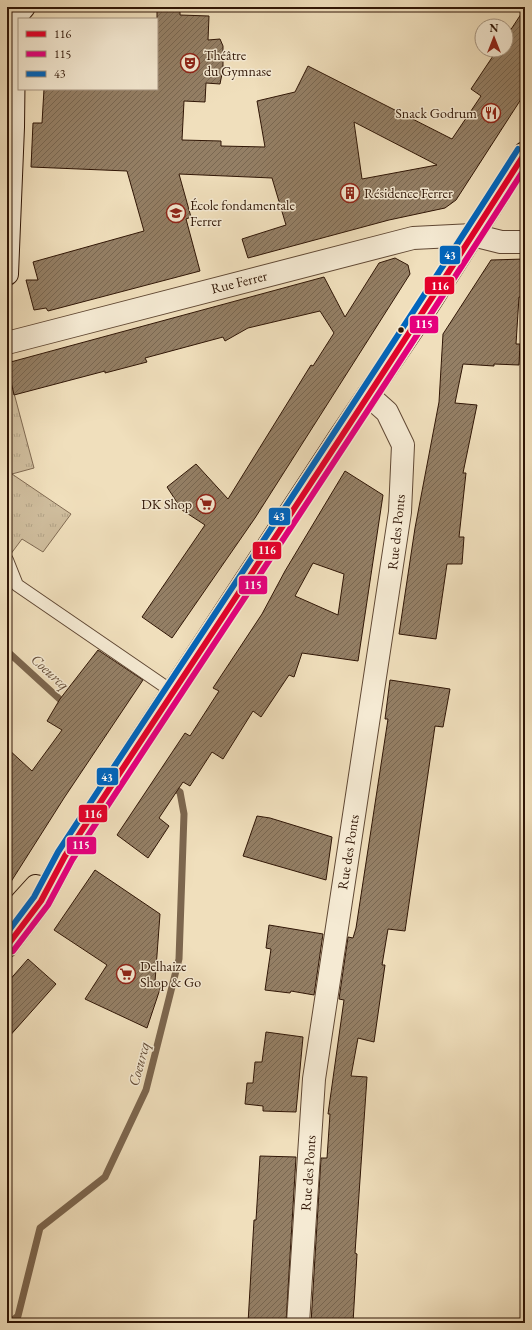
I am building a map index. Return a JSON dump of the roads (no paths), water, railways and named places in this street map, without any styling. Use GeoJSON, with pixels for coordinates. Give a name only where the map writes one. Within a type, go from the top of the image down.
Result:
{"type":"FeatureCollection","features":[{"type":"Feature","properties":{"kind":"main road"},"geometry":{"type":"LineString","coordinates":[[7,946],[41,901],[65,856],[473,236],[525,153]]}},
{"type":"Feature","properties":{"kind":"main road"},"geometry":{"type":"LineString","coordinates":[[7,918],[65,856]]}},
{"type":"Feature","properties":{"kind":"street"},"geometry":{"type":"LineString","coordinates":[[22,18],[24,7]]}},
{"type":"Feature","properties":{"kind":"street"},"geometry":{"type":"LineString","coordinates":[[7,27],[24,7]]}},
{"type":"Feature","properties":{"kind":"street"},"geometry":{"type":"LineString","coordinates":[[7,274],[11,90],[14,43],[18,31]]}},
{"type":"Feature","properties":{"kind":"street","name":"Rue Ferrer"},"geometry":{"type":"LineString","coordinates":[[7,343],[413,238],[473,236],[501,242],[525,242]]}},
{"type":"Feature","properties":{"kind":"street","name":"Rue des Ponts"},"geometry":{"type":"LineString","coordinates":[[298,1323],[314,1079],[400,512],[403,445],[387,412],[368,395]]}},
{"type":"Feature","properties":{"kind":"lane"},"geometry":{"type":"LineString","coordinates":[[7,560],[17,584],[173,692]]}},
{"type":"Feature","properties":{"kind":"waterway","name":"Coeurcq"},"geometry":{"type":"LineString","coordinates":[[7,651],[66,705]]}},
{"type":"Feature","properties":{"kind":"waterway","name":"Coeurcq"},"geometry":{"type":"LineString","coordinates":[[10,1323],[18,1316],[40,1228],[105,1177],[146,1090],[179,959],[184,814],[180,792],[170,786]]}},
{"type":"Feature","properties":{"kind":"place","name":"Théâtre du Gymnase"},"geometry":{"type":"Point","coordinates":[190,63]}},
{"type":"Feature","properties":{"kind":"place","name":"Snack Godrum"},"geometry":{"type":"Point","coordinates":[491,113]}},
{"type":"Feature","properties":{"kind":"place","name":"Résidence Ferrer"},"geometry":{"type":"Point","coordinates":[350,193]}},
{"type":"Feature","properties":{"kind":"place","name":"École fondamentale Ferrer"},"geometry":{"type":"Point","coordinates":[176,213]}},
{"type":"Feature","properties":{"kind":"place","name":"DK Shop"},"geometry":{"type":"Point","coordinates":[206,504]}},
{"type":"Feature","properties":{"kind":"place","name":"Delhaize Shop & Go"},"geometry":{"type":"Point","coordinates":[126,974]}}]}
